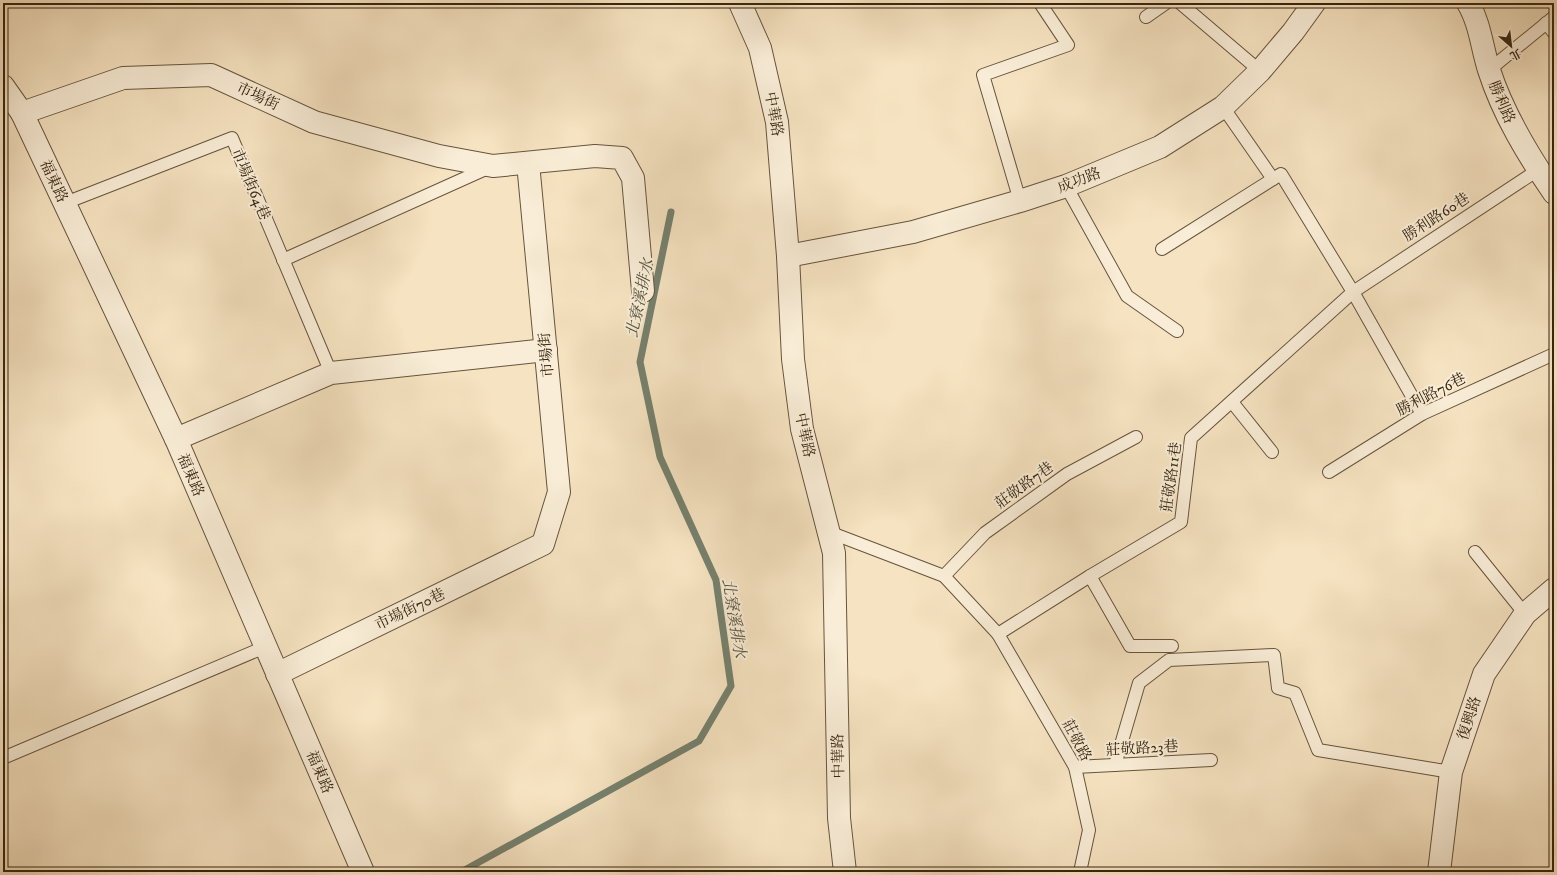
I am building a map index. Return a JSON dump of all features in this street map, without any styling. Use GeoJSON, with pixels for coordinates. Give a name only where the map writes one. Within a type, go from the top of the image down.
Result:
{"type":"FeatureCollection","features":[{"type":"Feature","properties":{"kind":"street","name":"中華路"},"geometry":{"type":"LineString","coordinates":[[740,3],[760,48],[777,122],[788,256],[793,359],[802,429],[834,553],[839,818],[845,872]]}},
{"type":"Feature","properties":{"kind":"street","name":"勝利路"},"geometry":{"type":"LineString","coordinates":[[1468,3],[1474,12],[1489,70],[1511,124],[1538,170],[1554,193]]}},
{"type":"Feature","properties":{"kind":"street","name":"成功路"},"geometry":{"type":"LineString","coordinates":[[788,256],[913,232],[1020,201],[1066,186],[1160,147],[1223,107],[1260,71],[1307,6]]}},
{"type":"Feature","properties":{"kind":"street","name":"市場街"},"geometry":{"type":"LineString","coordinates":[[22,113],[123,78],[211,75],[314,122],[439,156],[493,166],[595,156],[622,158],[633,178],[643,291]]}},
{"type":"Feature","properties":{"kind":"street","name":"福東路"},"geometry":{"type":"LineString","coordinates":[[3,86],[22,113],[176,439],[363,872]]}},
{"type":"Feature","properties":{"kind":"street","name":"市場街"},"geometry":{"type":"LineString","coordinates":[[528,163],[559,492],[543,544]]}},
{"type":"Feature","properties":{"kind":"street"},"geometry":{"type":"LineString","coordinates":[[176,439],[331,373],[546,350]]}},
{"type":"Feature","properties":{"kind":"street","name":"市場街70巷"},"geometry":{"type":"LineString","coordinates":[[277,674],[543,544]]}},
{"type":"Feature","properties":{"kind":"street","name":"復興路"},"geometry":{"type":"LineString","coordinates":[[1438,872],[1451,772],[1484,674],[1526,614],[1554,588]]}},
{"type":"Feature","properties":{"kind":"lane"},"geometry":{"type":"LineString","coordinates":[[1020,201],[983,75],[1068,45],[1040,3]]}},
{"type":"Feature","properties":{"kind":"lane"},"geometry":{"type":"LineString","coordinates":[[1146,17],[1166,3]]}},
{"type":"Feature","properties":{"kind":"lane"},"geometry":{"type":"LineString","coordinates":[[1180,3],[1260,71]]}},
{"type":"Feature","properties":{"kind":"lane"},"geometry":{"type":"LineString","coordinates":[[1489,70],[1550,20],[1554,33]]}},
{"type":"Feature","properties":{"kind":"lane"},"geometry":{"type":"LineString","coordinates":[[1223,107],[1273,179]]}},
{"type":"Feature","properties":{"kind":"lane","name":"市場街64巷"},"geometry":{"type":"LineString","coordinates":[[65,203],[232,138],[331,373]]}},
{"type":"Feature","properties":{"kind":"lane","name":"市場街"},"geometry":{"type":"LineString","coordinates":[[283,260],[493,166]]}},
{"type":"Feature","properties":{"kind":"lane","name":"勝利路60巷"},"geometry":{"type":"LineString","coordinates":[[1353,292],[1538,170]]}},
{"type":"Feature","properties":{"kind":"lane"},"geometry":{"type":"LineString","coordinates":[[1162,249],[1281,174],[1353,292],[1422,414]]}},
{"type":"Feature","properties":{"kind":"lane"},"geometry":{"type":"LineString","coordinates":[[1066,186],[1127,296],[1177,331]]}},
{"type":"Feature","properties":{"kind":"lane","name":"莊敬路11巷"},"geometry":{"type":"LineString","coordinates":[[998,634],[1090,576],[1181,522],[1192,438],[1353,292]]}},
{"type":"Feature","properties":{"kind":"lane","name":"勝利路76巷"},"geometry":{"type":"LineString","coordinates":[[1328,472],[1422,414],[1554,354]]}},
{"type":"Feature","properties":{"kind":"lane"},"geometry":{"type":"LineString","coordinates":[[1232,402],[1272,452]]}},
{"type":"Feature","properties":{"kind":"lane","name":"莊敬路7巷"},"geometry":{"type":"LineString","coordinates":[[944,576],[985,533],[1067,474],[1136,437]]}},
{"type":"Feature","properties":{"kind":"lane"},"geometry":{"type":"LineString","coordinates":[[829,532],[944,576]]}},
{"type":"Feature","properties":{"kind":"lane"},"geometry":{"type":"LineString","coordinates":[[1475,552],[1526,614]]}},
{"type":"Feature","properties":{"kind":"lane","name":"莊敬路"},"geometry":{"type":"LineString","coordinates":[[944,576],[998,634],[1075,767],[1090,830],[1080,872]]}},
{"type":"Feature","properties":{"kind":"lane"},"geometry":{"type":"LineString","coordinates":[[1090,576],[1130,646],[1172,646]]}},
{"type":"Feature","properties":{"kind":"lane"},"geometry":{"type":"LineString","coordinates":[[3,758],[265,647]]}},
{"type":"Feature","properties":{"kind":"lane"},"geometry":{"type":"LineString","coordinates":[[1115,765],[1139,682],[1169,660],[1274,655],[1278,688],[1295,693],[1318,750],[1451,772]]}},
{"type":"Feature","properties":{"kind":"lane","name":"莊敬路23巷"},"geometry":{"type":"LineString","coordinates":[[1075,767],[1211,760]]}},
{"type":"Feature","properties":{"kind":"waterway","name":"北寮溪排水"},"geometry":{"type":"LineString","coordinates":[[461,872],[699,741],[731,686],[716,580],[660,457],[640,362],[671,212]]}}]}
